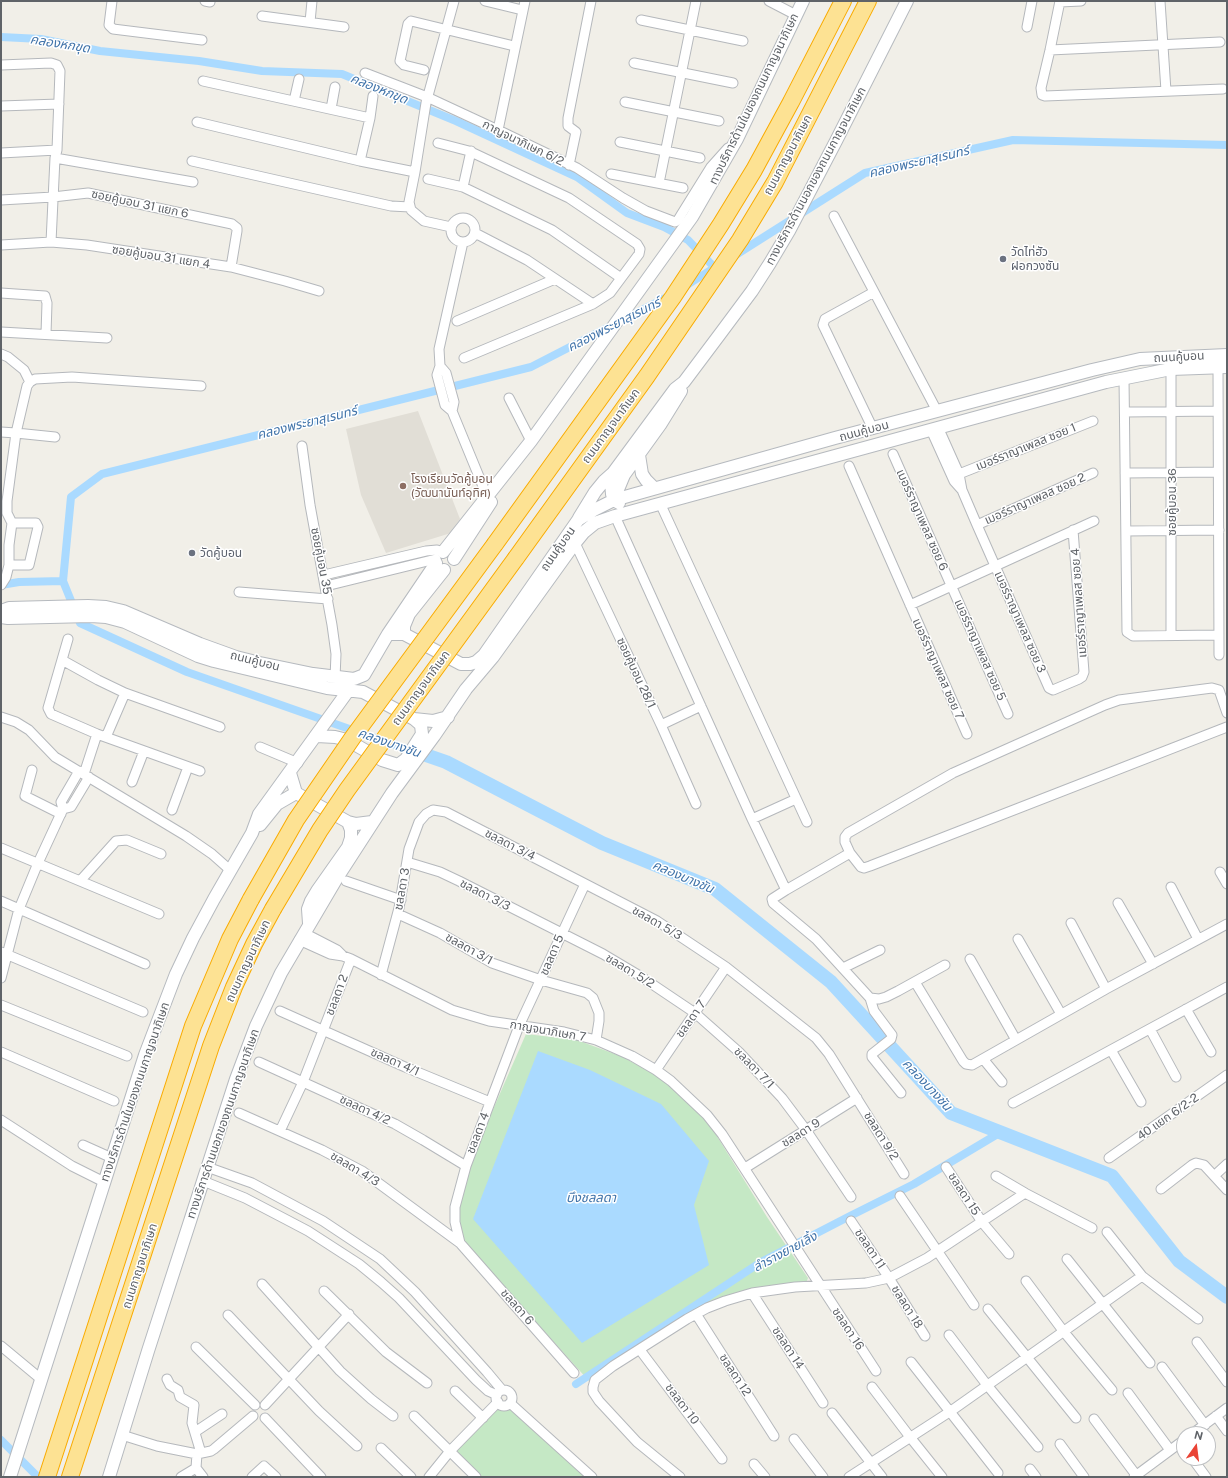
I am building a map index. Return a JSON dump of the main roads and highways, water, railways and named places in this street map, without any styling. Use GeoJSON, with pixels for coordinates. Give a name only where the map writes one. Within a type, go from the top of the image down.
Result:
{"type":"FeatureCollection","features":[{"type":"Feature","properties":{"kind":"highway","name":"ถนนกาญจนาภิเษก"},"geometry":{"type":"LineString","coordinates":[[47,1477],[194,1026],[230,939],[251,898],[296,820],[353,737],[495,544],[692,268],[754,170],[792,102],[843,1]]}},
{"type":"Feature","properties":{"kind":"highway","name":"ถนนกาญจนาภิเษก"},"geometry":{"type":"LineString","coordinates":[[72,1473],[211,1046],[234,987],[254,944],[320,830],[343,796],[647,376],[740,240],[775,182],[868,1]]}},
{"type":"Feature","properties":{"kind":"main road","name":"ทางบริการด้านในของถนนกาญจนาภิเษก"},"geometry":{"type":"LineString","coordinates":[[404,634],[404,626],[409,614],[440,561],[450,553],[454,559],[510,470],[692,217],[737,139],[803,1]]}},
{"type":"Feature","properties":{"kind":"main road","name":"ทางบริการด้านนอกของถนนกาญจนาภิเษก"},"geometry":{"type":"LineString","coordinates":[[578,520],[595,492],[613,473],[675,389],[684,382],[752,291],[789,231],[907,1]]}},
{"type":"Feature","properties":{"kind":"main road","name":"ถนนคู้บอน"},"geometry":{"type":"LineString","coordinates":[[461,664],[476,662],[484,655],[578,520],[614,500],[1063,377],[1140,359],[1227,355]]}},
{"type":"Feature","properties":{"kind":"main road","name":"ถนนคู้บอน"},"geometry":{"type":"LineString","coordinates":[[90,611],[125,622],[198,656],[214,661],[327,688],[346,695],[363,692],[414,719],[433,720],[448,717],[466,689],[493,657],[575,543],[589,527],[609,518],[660,503],[1124,378],[1171,369],[1222,367]]}},
{"type":"Feature","properties":{"kind":"main road","name":"ทางบริการด้านนอกของถนนกาญจนาภิเษก"},"geometry":{"type":"LineString","coordinates":[[609,518],[614,500],[624,475],[672,408],[681,393],[684,382]]}},
{"type":"Feature","properties":{"kind":"main road"},"geometry":{"type":"LineString","coordinates":[[639,455],[642,474],[654,488]]}},
{"type":"Feature","properties":{"kind":"main road","name":"ทางบริการด้านในของถนนกาญจนาภิเษก"},"geometry":{"type":"LineString","coordinates":[[388,634],[487,496],[501,478],[510,470]]}},
{"type":"Feature","properties":{"kind":"main road"},"geometry":{"type":"LineString","coordinates":[[613,473],[611,483],[614,500],[635,510]]}},
{"type":"Feature","properties":{"kind":"main road","name":"ถนนคู้บอน"},"geometry":{"type":"LineString","coordinates":[[1,616],[8,618],[52,612],[90,611],[106,607],[123,611],[200,644],[260,664],[335,678],[354,679],[364,675]]}},
{"type":"Feature","properties":{"kind":"main road","name":"ถนนคู้บอน"},"geometry":{"type":"LineString","coordinates":[[1,611],[9,608],[52,612]]}},
{"type":"Feature","properties":{"kind":"main road"},"geometry":{"type":"LineString","coordinates":[[363,692],[364,675],[388,634],[404,634],[461,664],[466,678],[466,689]]}},
{"type":"Feature","properties":{"kind":"main road","name":"ทางบริการด้านในของถนนกาญจนาภิเษก"},"geometry":{"type":"LineString","coordinates":[[10,1477],[145,1054],[176,974],[193,938],[252,833],[259,814],[346,695]]}},
{"type":"Feature","properties":{"kind":"main road","name":"ทางบริการด้านนอกของถนนกาญจนาภิเษก"},"geometry":{"type":"LineString","coordinates":[[109,1477],[207,1167],[236,1079],[256,1026],[281,972],[372,822],[392,793],[410,761],[425,741],[448,717]]}},
{"type":"Feature","properties":{"kind":"main road"},"geometry":{"type":"LineString","coordinates":[[414,719],[423,729],[425,741]]}},
{"type":"Feature","properties":{"kind":"main road"},"geometry":{"type":"LineString","coordinates":[[317,736],[335,737],[347,740],[382,760],[398,765],[410,761]]}},
{"type":"Feature","properties":{"kind":"main road"},"geometry":{"type":"LineString","coordinates":[[382,760],[393,772],[392,793]]}},
{"type":"Feature","properties":{"kind":"main road"},"geometry":{"type":"LineString","coordinates":[[290,773],[296,793],[348,822],[356,824],[372,822]]}},
{"type":"Feature","properties":{"kind":"main road"},"geometry":{"type":"LineString","coordinates":[[252,833],[260,826],[277,804],[296,793]]}},
{"type":"Feature","properties":{"kind":"main road"},"geometry":{"type":"LineString","coordinates":[[304,932],[311,901],[348,847],[351,838],[351,830],[348,822]]}},
{"type":"Feature","properties":{"kind":"water","name":"บึงชลลดา"},"geometry":{"type":"Polygon","coordinates":[[[538,1051],[590,1070],[661,1104],[709,1161],[694,1205],[709,1265],[582,1343],[473,1219],[538,1051]]]}},
{"type":"Feature","properties":{"kind":"waterway","name":"คลองหกขุด"},"geometry":{"type":"LineString","coordinates":[[1,37],[41,39],[100,51],[199,61],[262,71],[342,74],[456,121],[577,177],[627,213],[664,227],[688,240],[715,268]]}},
{"type":"Feature","properties":{"kind":"waterway","name":"คลองพระยาสุเรนทร์"},"geometry":{"type":"LineString","coordinates":[[734,256],[865,173],[1013,140],[1227,145]]}},
{"type":"Feature","properties":{"kind":"waterway","name":"คลองพระยาสุเรนทร์"},"geometry":{"type":"LineString","coordinates":[[684,287],[717,266]]}},
{"type":"Feature","properties":{"kind":"waterway","name":"คลองพระยาสุเรนทร์"},"geometry":{"type":"LineString","coordinates":[[415,752],[187,672],[80,623],[63,581],[71,497],[102,474],[531,367],[669,296]]}},
{"type":"Feature","properties":{"kind":"waterway"},"geometry":{"type":"LineString","coordinates":[[1,585],[19,582],[63,581]]}},
{"type":"Feature","properties":{"kind":"waterway","name":"คลองบางชัน"},"geometry":{"type":"LineString","coordinates":[[420,753],[446,762],[602,843],[715,889],[831,982],[951,1113],[1112,1176],[1179,1261],[1227,1297]]}},
{"type":"Feature","properties":{"kind":"waterway","name":"ลำรางยายเลิ้ง"},"geometry":{"type":"LineString","coordinates":[[576,1384],[761,1262],[914,1184],[1001,1132]]}},
{"type":"Feature","properties":{"kind":"waterway"},"geometry":{"type":"LineString","coordinates":[[1,1440],[38,1477]]}},
{"type":"Feature","properties":{"kind":"place","name":"วัดไท่ฮัว ฝอกวงซัน"},"geometry":{"type":"Point","coordinates":[1003,259]}},
{"type":"Feature","properties":{"kind":"place","name":"โรงเรียนวัดคู้บอน (วัฒนานันท์อุทิศ)"},"geometry":{"type":"Point","coordinates":[403,486]}},
{"type":"Feature","properties":{"kind":"place","name":"วัดคู้บอน"},"geometry":{"type":"Point","coordinates":[192,553]}}]}
